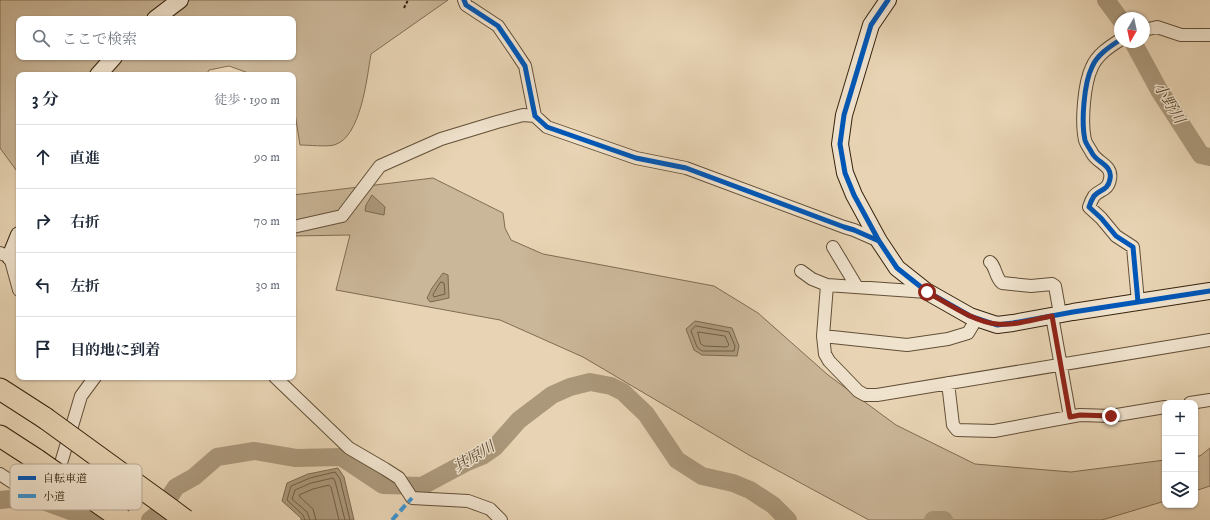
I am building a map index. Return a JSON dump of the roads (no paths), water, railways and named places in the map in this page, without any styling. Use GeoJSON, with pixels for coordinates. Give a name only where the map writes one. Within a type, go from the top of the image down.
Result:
{"type":"FeatureCollection","features":[{"type":"Feature","properties":{"kind":"highway"},"geometry":{"type":"LineString","coordinates":[[0,389],[45,418],[108,464]]}},
{"type":"Feature","properties":{"kind":"highway"},"geometry":{"type":"LineString","coordinates":[[0,436],[43,464]]}},
{"type":"Feature","properties":{"kind":"highway"},"geometry":{"type":"LineString","coordinates":[[142,488],[185,520]]}},
{"type":"Feature","properties":{"kind":"highway"},"geometry":{"type":"LineString","coordinates":[[108,510],[122,520]]}},
{"type":"Feature","properties":{"kind":"street"},"geometry":{"type":"LineString","coordinates":[[159,16],[180,0]]}},
{"type":"Feature","properties":{"kind":"street"},"geometry":{"type":"LineString","coordinates":[[464,0],[466,5],[498,26],[525,66],[535,116],[547,127],[636,158],[686,168],[854,230],[879,241]]}},
{"type":"Feature","properties":{"kind":"street"},"geometry":{"type":"LineString","coordinates":[[888,0],[871,25],[844,115],[840,144],[845,173],[854,195],[879,241],[897,268],[927,292],[977,318],[997,324],[1013,323],[1210,291]]}},
{"type":"Feature","properties":{"kind":"street"},"geometry":{"type":"LineString","coordinates":[[1150,29],[1157,27],[1181,35],[1210,36]]}},
{"type":"Feature","properties":{"kind":"street"},"geometry":{"type":"LineString","coordinates":[[1114,44],[1098,57],[1091,67],[1086,86],[1083,114],[1085,140],[1093,155],[1106,166],[1110,172],[1110,179],[1107,188],[1094,196],[1089,207],[1101,218],[1116,236],[1133,247],[1138,302]]}},
{"type":"Feature","properties":{"kind":"street"},"geometry":{"type":"LineString","coordinates":[[101,72],[111,60]]}},
{"type":"Feature","properties":{"kind":"street"},"geometry":{"type":"LineString","coordinates":[[296,226],[342,216],[380,166],[442,138],[523,115],[535,116]]}},
{"type":"Feature","properties":{"kind":"street"},"geometry":{"type":"LineString","coordinates":[[16,239],[5,255],[16,282]]}},
{"type":"Feature","properties":{"kind":"street"},"geometry":{"type":"LineString","coordinates":[[832,247],[857,287]]}},
{"type":"Feature","properties":{"kind":"street"},"geometry":{"type":"LineString","coordinates":[[990,262],[993,264],[997,279],[1002,283],[1031,286],[1052,284],[1055,286],[1056,315],[1070,417]]}},
{"type":"Feature","properties":{"kind":"street"},"geometry":{"type":"LineString","coordinates":[[801,272],[812,279],[827,285],[927,292]]}},
{"type":"Feature","properties":{"kind":"street"},"geometry":{"type":"LineString","coordinates":[[827,285],[823,336],[825,354],[829,361],[858,391],[865,395],[877,395],[1210,340]]}},
{"type":"Feature","properties":{"kind":"street"},"geometry":{"type":"LineString","coordinates":[[823,336],[908,344],[948,339],[968,333],[977,318]]}},
{"type":"Feature","properties":{"kind":"street"},"geometry":{"type":"LineString","coordinates":[[61,464],[81,396],[93,380]]}},
{"type":"Feature","properties":{"kind":"street"},"geometry":{"type":"LineString","coordinates":[[278,380],[349,448],[399,478],[412,498],[468,501],[490,509],[501,520]]}},
{"type":"Feature","properties":{"kind":"street"},"geometry":{"type":"LineString","coordinates":[[948,383],[953,425],[957,430],[994,432],[1080,415],[1111,416],[1162,408]]}},
{"type":"Feature","properties":{"kind":"street"},"geometry":{"type":"LineString","coordinates":[[1198,402],[1210,400]]}},
{"type":"Feature","properties":{"kind":"street"},"geometry":{"type":"LineString","coordinates":[[0,474],[10,481]]}},
{"type":"Feature","properties":{"kind":"water"},"geometry":{"type":"Polygon","coordinates":[[[372,195],[385,207],[384,215],[365,211],[366,205],[372,195]]]}},
{"type":"Feature","properties":{"kind":"water"},"geometry":{"type":"Polygon","coordinates":[[[443,273],[448,275],[449,298],[430,302],[427,298],[443,273]]]}},
{"type":"Feature","properties":{"kind":"water"},"geometry":{"type":"Polygon","coordinates":[[[695,321],[732,328],[739,346],[737,356],[702,355],[694,350],[686,329],[695,321]]]}},
{"type":"Feature","properties":{"kind":"water"},"geometry":{"type":"Polygon","coordinates":[[[338,468],[344,477],[354,520],[301,520],[301,518],[282,501],[287,483],[308,474],[338,468]]]}},
{"type":"Feature","properties":{"kind":"waterway","name":"小野川"},"geometry":{"type":"LineString","coordinates":[[1106,0],[1115,12]]}},
{"type":"Feature","properties":{"kind":"waterway","name":"小野川"},"geometry":{"type":"LineString","coordinates":[[1136,48],[1159,90],[1201,155],[1210,157]]}},
{"type":"Feature","properties":{"kind":"waterway","name":"其原川"},"geometry":{"type":"LineString","coordinates":[[150,520],[159,513],[176,487],[194,477],[217,457],[254,451],[296,458],[341,457],[383,485],[422,486],[465,463],[482,456],[495,447],[519,420],[552,395],[570,387],[590,382],[611,386],[623,392],[646,414],[677,460],[702,476],[733,483],[750,490],[773,505],[788,520]]}},
{"type":"Feature","properties":{"kind":"waterway","name":"其原川"},"geometry":{"type":"LineString","coordinates":[[0,500],[10,499]]}},
{"type":"Feature","properties":{"kind":"waterway","name":"其原川"},"geometry":{"type":"LineString","coordinates":[[68,510],[95,520]]}},
{"type":"Feature","properties":{"kind":"waterway","name":"其原川"},"geometry":{"type":"LineString","coordinates":[[933,520],[944,520]]}}]}
